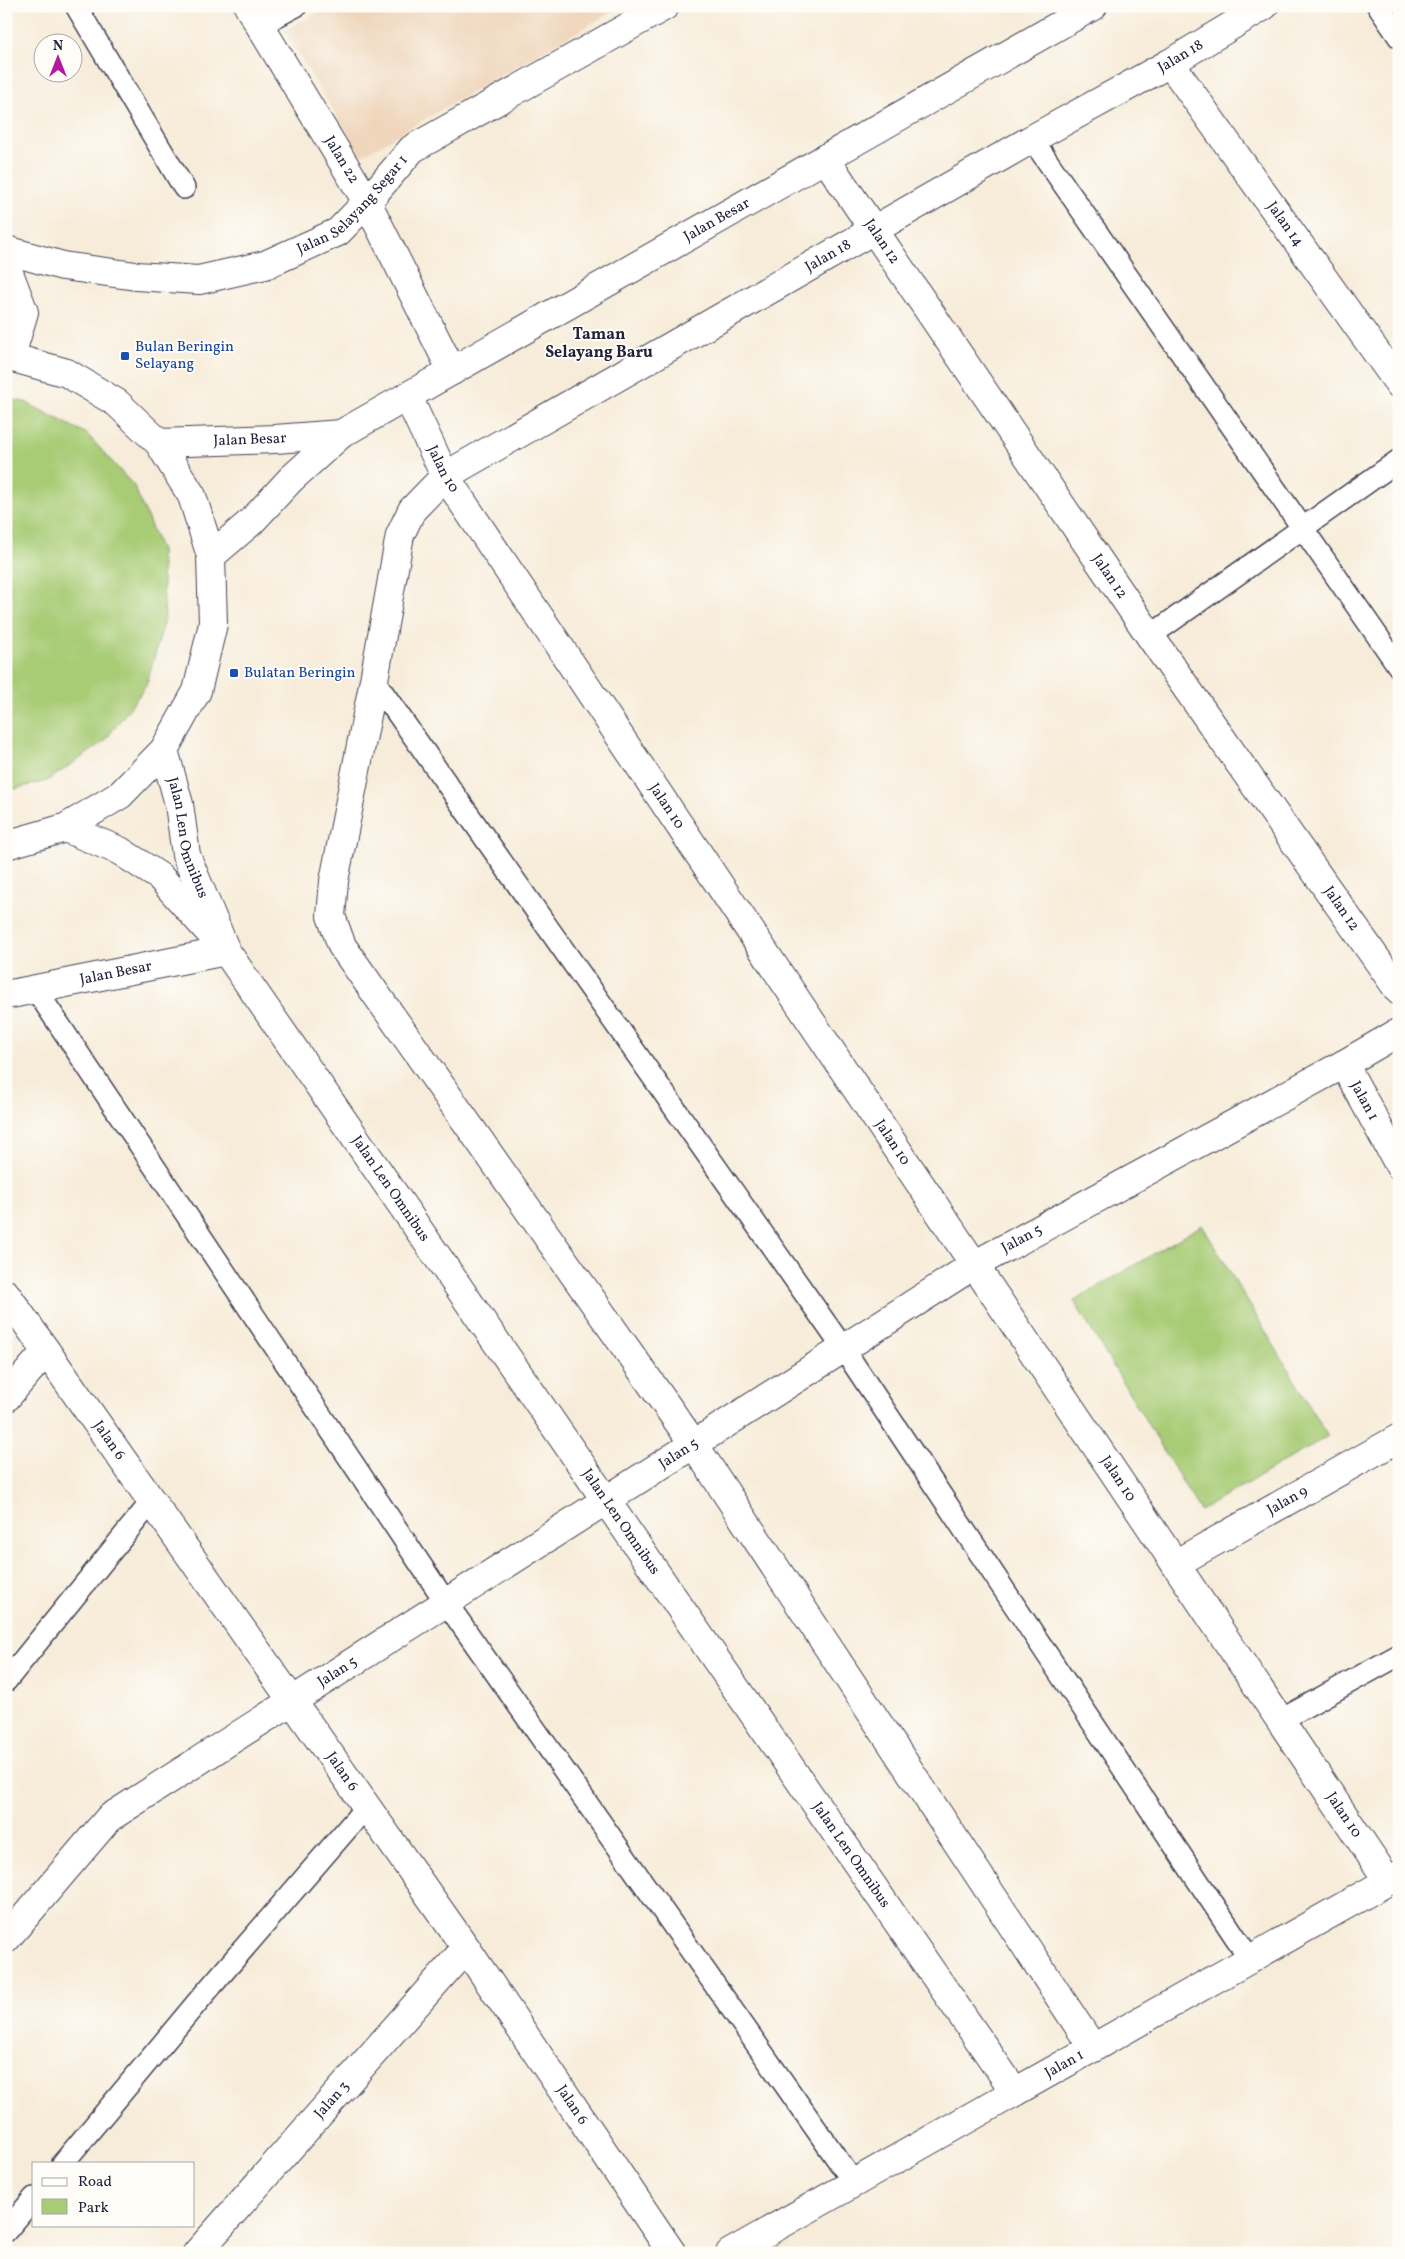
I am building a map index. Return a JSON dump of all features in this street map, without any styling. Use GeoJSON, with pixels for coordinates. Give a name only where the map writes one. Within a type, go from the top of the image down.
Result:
{"type":"FeatureCollection","features":[{"type":"Feature","properties":{"kind":"street","name":"Jalan Selayang Segar 1"},"geometry":{"type":"LineString","coordinates":[[6,250],[63,266],[136,276],[199,280],[265,265],[338,232],[367,202],[412,149],[665,6]]}},
{"type":"Feature","properties":{"kind":"street","name":"Jalan Besar"},"geometry":{"type":"LineString","coordinates":[[211,556],[252,521],[291,479],[342,434],[1093,6]]}},
{"type":"Feature","properties":{"kind":"street","name":"Jalan 18"},"geometry":{"type":"LineString","coordinates":[[1093,2048],[693,1443],[342,946],[331,916],[334,881],[374,680],[400,535],[412,510],[445,476],[1032,139],[1170,62],[1264,6]]}},
{"type":"Feature","properties":{"kind":"street","name":"Jalan 22"},"geometry":{"type":"LineString","coordinates":[[254,16],[367,202],[452,371]]}},
{"type":"Feature","properties":{"kind":"street","name":"Jalan 14"},"geometry":{"type":"LineString","coordinates":[[1170,62],[1399,384]]}},
{"type":"Feature","properties":{"kind":"street","name":"Jalan 12"},"geometry":{"type":"LineString","coordinates":[[826,158],[1150,636],[1399,992]]}},
{"type":"Feature","properties":{"kind":"street"},"geometry":{"type":"LineString","coordinates":[[6,265],[24,312],[9,356],[67,373],[117,403],[159,443],[192,496],[211,556],[213,624],[197,691],[164,750],[120,795],[65,828],[6,845]]}},
{"type":"Feature","properties":{"kind":"street","name":"Jalan 10"},"geometry":{"type":"LineString","coordinates":[[408,397],[445,476],[1279,1721],[1393,1878]]}},
{"type":"Feature","properties":{"kind":"street","name":"Jalan Besar"},"geometry":{"type":"LineString","coordinates":[[159,443],[275,439],[342,434]]}},
{"type":"Feature","properties":{"kind":"street","name":"Jalan Len Omnibus"},"geometry":{"type":"LineString","coordinates":[[164,750],[179,804],[186,855],[226,951]]}},
{"type":"Feature","properties":{"kind":"street","name":"Jalan Len Omnibus"},"geometry":{"type":"LineString","coordinates":[[65,828],[120,851],[160,877],[226,951],[1014,2092]]}},
{"type":"Feature","properties":{"kind":"street","name":"Jalan Besar"},"geometry":{"type":"LineString","coordinates":[[6,995],[226,951]]}},
{"type":"Feature","properties":{"kind":"street","name":"Jalan 5"},"geometry":{"type":"LineString","coordinates":[[6,1940],[109,1818],[445,1601],[974,1265],[1344,1064],[1399,1032]]}},
{"type":"Feature","properties":{"kind":"street","name":"Jalan 1"},"geometry":{"type":"LineString","coordinates":[[1344,1064],[1399,1165]]}},
{"type":"Feature","properties":{"kind":"street","name":"Jalan 6"},"geometry":{"type":"LineString","coordinates":[[6,1294],[466,1948],[672,2253]]}},
{"type":"Feature","properties":{"kind":"street"},"geometry":{"type":"LineString","coordinates":[[6,1398],[46,1351]]}},
{"type":"Feature","properties":{"kind":"street","name":"Jalan 9"},"geometry":{"type":"LineString","coordinates":[[1175,1564],[1399,1438]]}},
{"type":"Feature","properties":{"kind":"street","name":"Jalan 1"},"geometry":{"type":"LineString","coordinates":[[730,2253],[1393,1878]]}},
{"type":"Feature","properties":{"kind":"street","name":"Jalan 3"},"geometry":{"type":"LineString","coordinates":[[197,2253],[466,1948]]}},
{"type":"Feature","properties":{"kind":"lane"},"geometry":{"type":"LineString","coordinates":[[76,6],[184,188]]}},
{"type":"Feature","properties":{"kind":"lane"},"geometry":{"type":"LineString","coordinates":[[254,16],[296,6]]}},
{"type":"Feature","properties":{"kind":"lane"},"geometry":{"type":"LineString","coordinates":[[1378,6],[1399,37]]}},
{"type":"Feature","properties":{"kind":"lane"},"geometry":{"type":"LineString","coordinates":[[1032,139],[1399,667]]}},
{"type":"Feature","properties":{"kind":"lane"},"geometry":{"type":"LineString","coordinates":[[1150,636],[1399,460]]}},
{"type":"Feature","properties":{"kind":"lane"},"geometry":{"type":"LineString","coordinates":[[374,680],[843,1348],[1250,1958]]}},
{"type":"Feature","properties":{"kind":"lane"},"geometry":{"type":"LineString","coordinates":[[36,990],[445,1601],[854,2183]]}},
{"type":"Feature","properties":{"kind":"lane"},"geometry":{"type":"LineString","coordinates":[[6,1681],[152,1501]]}},
{"type":"Feature","properties":{"kind":"lane"},"geometry":{"type":"LineString","coordinates":[[1279,1721],[1399,1655]]}},
{"type":"Feature","properties":{"kind":"lane"},"geometry":{"type":"LineString","coordinates":[[64,2162],[200,1999],[366,1807]]}},
{"type":"Feature","properties":{"kind":"lane"},"geometry":{"type":"LineString","coordinates":[[6,2231],[32,2200]]}},
{"type":"Feature","properties":{"kind":"shaded area"},"geometry":{"type":"Polygon","coordinates":[[[329,6],[622,6],[361,156],[284,30],[329,6]]]}},
{"type":"Feature","properties":{"kind":"green space"},"geometry":{"type":"Polygon","coordinates":[[[6,399],[25,402],[87,434],[134,486],[161,550],[165,619],[146,686],[104,742],[47,781],[6,791],[6,399]]]}},
{"type":"Feature","properties":{"kind":"green space"},"geometry":{"type":"Polygon","coordinates":[[[1202,1225],[1328,1436],[1200,1511],[1074,1301],[1202,1225]]]}},
{"type":"Feature","properties":{"kind":"place","name":"Bulan Beringin Selayang"},"geometry":{"type":"Point","coordinates":[125,356]}},
{"type":"Feature","properties":{"kind":"place","name":"Bulatan Beringin"},"geometry":{"type":"Point","coordinates":[234,673]}},
{"type":"Feature","properties":{"kind":"district","name":"Taman Selayang Baru"},"geometry":{"type":"Point","coordinates":[599,344]}}]}
